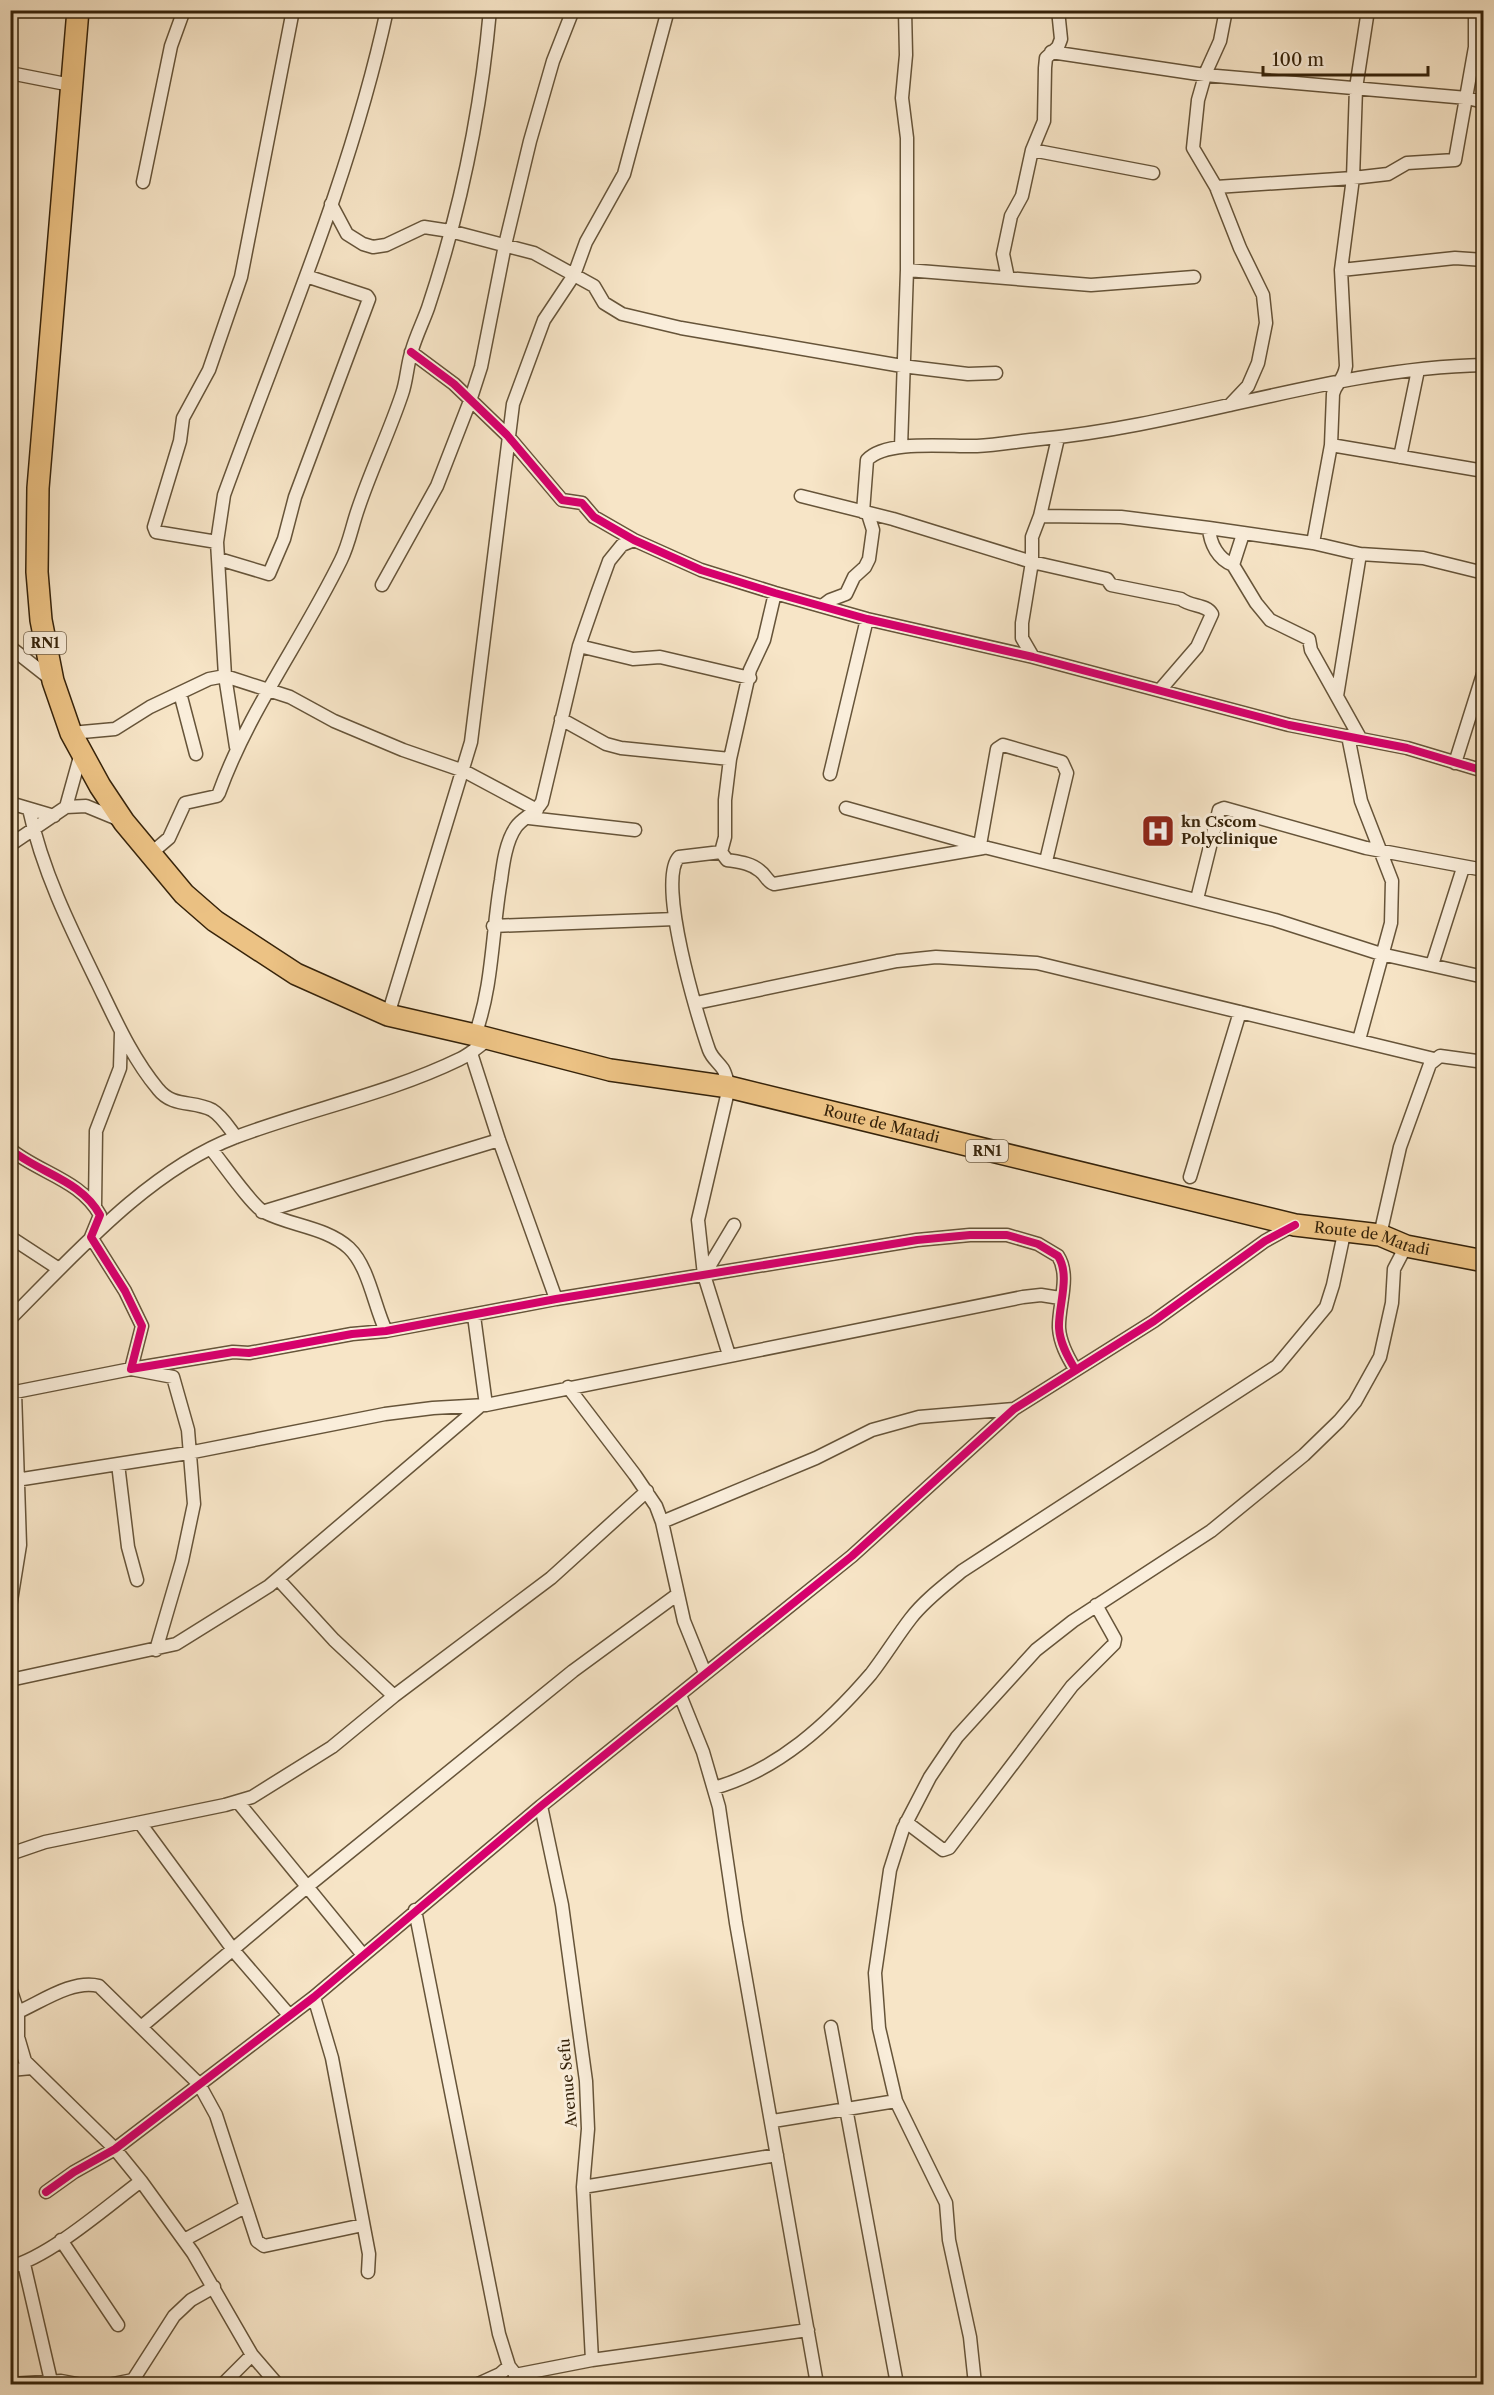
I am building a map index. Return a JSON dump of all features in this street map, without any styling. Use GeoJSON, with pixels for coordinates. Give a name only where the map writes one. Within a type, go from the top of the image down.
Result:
{"type":"FeatureCollection","features":[{"type":"Feature","properties":{"kind":"highway","name":"RN1"},"geometry":{"type":"LineString","coordinates":[[78,10],[38,488],[37,572],[41,620],[53,681],[71,733],[124,822],[149,855],[191,900],[215,921],[296,974],[388,1015],[478,1042]]}},
{"type":"Feature","properties":{"kind":"highway","name":"Route de Matadi"},"geometry":{"type":"LineString","coordinates":[[478,1042],[610,1070],[729,1087],[1295,1225],[1345,1229],[1380,1235],[1406,1246],[1484,1261]]}},
{"type":"Feature","properties":{"kind":"street"},"geometry":{"type":"LineString","coordinates":[[143,182],[171,46],[184,10]]}},
{"type":"Feature","properties":{"kind":"street"},"geometry":{"type":"LineString","coordinates":[[217,542],[156,532],[154,527],[177,450],[183,418],[209,370],[241,277],[293,10]]}},
{"type":"Feature","properties":{"kind":"street"},"geometry":{"type":"LineString","coordinates":[[236,747],[225,676],[217,542],[224,495],[306,276],[367,98],[387,10]]}},
{"type":"Feature","properties":{"kind":"street"},"geometry":{"type":"LineString","coordinates":[[149,855],[169,838],[185,803],[217,796],[236,747],[341,560],[358,508],[403,392],[411,352],[428,309],[450,231],[478,103],[490,10]]}},
{"type":"Feature","properties":{"kind":"street"},"geometry":{"type":"LineString","coordinates":[[382,585],[437,486],[470,401],[481,367],[505,245],[553,61],[573,10]]}},
{"type":"Feature","properties":{"kind":"street"},"geometry":{"type":"LineString","coordinates":[[388,1015],[464,771],[473,730],[507,435],[513,405],[544,320],[574,275],[586,242],[624,174],[668,10]]}},
{"type":"Feature","properties":{"kind":"street"},"geometry":{"type":"LineString","coordinates":[[901,447],[906,270],[907,138],[902,98],[906,55],[905,10]]}},
{"type":"Feature","properties":{"kind":"street"},"geometry":{"type":"LineString","coordinates":[[1008,278],[1003,254],[1011,216],[1025,186],[1032,150],[1044,121],[1046,58],[1061,39],[1058,10]]}},
{"type":"Feature","properties":{"kind":"street"},"geometry":{"type":"LineString","coordinates":[[1226,10],[1218,47],[1205,75],[1194,127],[1193,148],[1216,187],[1240,248],[1263,296],[1266,308],[1266,323],[1258,363],[1248,386],[1229,406]]}},
{"type":"Feature","properties":{"kind":"street"},"geometry":{"type":"LineString","coordinates":[[1313,543],[1331,445],[1333,394],[1344,378],[1346,366],[1341,270],[1353,178],[1356,88],[1368,10]]}},
{"type":"Feature","properties":{"kind":"street"},"geometry":{"type":"LineString","coordinates":[[1216,187],[1388,174],[1407,163],[1455,159],[1467,98],[1469,68],[1475,47],[1475,10]]}},
{"type":"Feature","properties":{"kind":"street"},"geometry":{"type":"LineString","coordinates":[[1052,52],[1205,75],[1467,98],[1484,102]]}},
{"type":"Feature","properties":{"kind":"street"},"geometry":{"type":"LineString","coordinates":[[10,73],[71,85]]}},
{"type":"Feature","properties":{"kind":"street"},"geometry":{"type":"LineString","coordinates":[[1032,150],[1153,173]]}},
{"type":"Feature","properties":{"kind":"street"},"geometry":{"type":"LineString","coordinates":[[331,204],[347,234],[373,247],[386,245],[424,227],[450,231],[534,253],[594,286],[604,303],[621,314],[681,328],[902,366],[968,374],[996,373]]}},
{"type":"Feature","properties":{"kind":"street"},"geometry":{"type":"LineString","coordinates":[[1341,270],[1455,258],[1484,260]]}},
{"type":"Feature","properties":{"kind":"street"},"geometry":{"type":"LineString","coordinates":[[906,270],[1091,285],[1194,277]]}},
{"type":"Feature","properties":{"kind":"street"},"geometry":{"type":"LineString","coordinates":[[219,559],[269,574],[284,539],[295,497],[369,299],[367,296],[306,276]]}},
{"type":"Feature","properties":{"kind":"street"},"geometry":{"type":"LineString","coordinates":[[411,352],[453,384],[507,435],[562,500],[582,503],[594,517],[634,540],[701,570],[867,619],[1033,657],[1289,725],[1407,748],[1484,771]]}},
{"type":"Feature","properties":{"kind":"street"},"geometry":{"type":"LineString","coordinates":[[822,606],[846,594],[854,576],[867,564],[873,539],[866,513],[863,488],[867,460],[876,453],[901,447],[979,446],[1058,438],[1229,406],[1344,378],[1484,365]]}},
{"type":"Feature","properties":{"kind":"street"},"geometry":{"type":"LineString","coordinates":[[1400,457],[1418,370]]}},
{"type":"Feature","properties":{"kind":"street"},"geometry":{"type":"LineString","coordinates":[[1033,657],[1026,648],[1022,632],[1032,562],[1032,537],[1041,516],[1058,438]]}},
{"type":"Feature","properties":{"kind":"street"},"geometry":{"type":"LineString","coordinates":[[1331,445],[1484,471]]}},
{"type":"Feature","properties":{"kind":"street"},"geometry":{"type":"LineString","coordinates":[[801,496],[892,519],[1032,562],[1107,579],[1112,585],[1181,598],[1188,605],[1212,612],[1197,647],[1160,690]]}},
{"type":"Feature","properties":{"kind":"street"},"geometry":{"type":"LineString","coordinates":[[1041,516],[1121,517],[1209,528],[1313,543],[1360,554],[1423,558],[1484,573]]}},
{"type":"Feature","properties":{"kind":"street"},"geometry":{"type":"LineString","coordinates":[[1209,528],[1214,548],[1226,562],[1233,566],[1256,603],[1270,620],[1309,639],[1311,650],[1337,696],[1354,736],[1361,801],[1383,852],[1391,876],[1392,893],[1391,923],[1359,1040]]}},
{"type":"Feature","properties":{"kind":"street"},"geometry":{"type":"LineString","coordinates":[[1233,566],[1243,534]]}},
{"type":"Feature","properties":{"kind":"street"},"geometry":{"type":"LineString","coordinates":[[556,1299],[499,1140],[478,1042],[485,1004],[493,926],[508,848],[516,827],[533,814],[542,802],[579,646],[609,561],[622,545],[634,540]]}},
{"type":"Feature","properties":{"kind":"street"},"geometry":{"type":"LineString","coordinates":[[1337,696],[1360,554]]}},
{"type":"Feature","properties":{"kind":"street"},"geometry":{"type":"LineString","coordinates":[[721,852],[725,837],[725,800],[730,759],[753,663],[769,623],[775,593]]}},
{"type":"Feature","properties":{"kind":"street"},"geometry":{"type":"LineString","coordinates":[[830,774],[867,619]]}},
{"type":"Feature","properties":{"kind":"street"},"geometry":{"type":"LineString","coordinates":[[579,646],[602,649],[633,659],[660,657],[750,678]]}},
{"type":"Feature","properties":{"kind":"street"},"geometry":{"type":"LineString","coordinates":[[10,647],[53,681]]}},
{"type":"Feature","properties":{"kind":"street"},"geometry":{"type":"LineString","coordinates":[[1455,763],[1484,671]]}},
{"type":"Feature","properties":{"kind":"street"},"geometry":{"type":"LineString","coordinates":[[71,733],[116,729],[150,707],[208,679],[225,676],[290,697],[334,721],[464,771],[533,814],[634,830]]}},
{"type":"Feature","properties":{"kind":"street"},"geometry":{"type":"LineString","coordinates":[[180,693],[196,754]]}},
{"type":"Feature","properties":{"kind":"street"},"geometry":{"type":"LineString","coordinates":[[561,719],[606,744],[621,748],[730,759]]}},
{"type":"Feature","properties":{"kind":"street"},"geometry":{"type":"LineString","coordinates":[[984,846],[997,749],[1003,745],[1062,762],[1065,767],[1067,773],[1046,861]]}},
{"type":"Feature","properties":{"kind":"street"},"geometry":{"type":"LineString","coordinates":[[66,807],[81,752]]}},
{"type":"Feature","properties":{"kind":"street"},"geometry":{"type":"LineString","coordinates":[[10,803],[54,816]]}},
{"type":"Feature","properties":{"kind":"street"},"geometry":{"type":"LineString","coordinates":[[10,845],[66,807],[86,806],[124,822]]}},
{"type":"Feature","properties":{"kind":"street"},"geometry":{"type":"LineString","coordinates":[[846,808],[984,846],[1275,920],[1381,954],[1484,977]]}},
{"type":"Feature","properties":{"kind":"street"},"geometry":{"type":"LineString","coordinates":[[29,809],[49,877],[121,1032],[159,1090],[168,1099],[181,1104],[198,1105],[213,1111],[236,1137]]}},
{"type":"Feature","properties":{"kind":"street"},"geometry":{"type":"LineString","coordinates":[[1197,899],[1221,809],[1383,852],[1484,870]]}},
{"type":"Feature","properties":{"kind":"street"},"geometry":{"type":"LineString","coordinates":[[721,852],[728,860],[741,862],[759,870],[770,883],[774,884],[984,846]]}},
{"type":"Feature","properties":{"kind":"street"},"geometry":{"type":"LineString","coordinates":[[721,852],[683,855],[676,860],[672,870],[675,919],[685,967],[709,1050],[724,1070],[729,1087],[699,1207],[698,1220],[704,1275],[729,1355]]}},
{"type":"Feature","properties":{"kind":"street"},"geometry":{"type":"LineString","coordinates":[[1432,965],[1463,868]]}},
{"type":"Feature","properties":{"kind":"street"},"geometry":{"type":"LineString","coordinates":[[493,926],[675,919]]}},
{"type":"Feature","properties":{"kind":"street"},"geometry":{"type":"LineString","coordinates":[[696,1003],[897,961],[936,957],[1037,963],[1434,1059],[1450,1056],[1484,1062]]}},
{"type":"Feature","properties":{"kind":"street"},"geometry":{"type":"LineString","coordinates":[[1190,1177],[1240,1012]]}},
{"type":"Feature","properties":{"kind":"street"},"geometry":{"type":"LineString","coordinates":[[95,1206],[96,1131],[120,1068],[121,1032]]}},
{"type":"Feature","properties":{"kind":"street"},"geometry":{"type":"LineString","coordinates":[[10,1319],[91,1236],[147,1189],[211,1149],[236,1137],[392,1088],[478,1042]]}},
{"type":"Feature","properties":{"kind":"street"},"geometry":{"type":"LineString","coordinates":[[1380,1235],[1404,1131],[1434,1059]]}},
{"type":"Feature","properties":{"kind":"street"},"geometry":{"type":"LineString","coordinates":[[262,1212],[499,1140]]}},
{"type":"Feature","properties":{"kind":"street"},"geometry":{"type":"LineString","coordinates":[[10,1149],[70,1185],[95,1206],[100,1215],[91,1236]]}},
{"type":"Feature","properties":{"kind":"street"},"geometry":{"type":"LineString","coordinates":[[211,1149],[262,1212],[327,1234],[348,1247],[364,1272],[373,1302],[386,1331]]}},
{"type":"Feature","properties":{"kind":"street"},"geometry":{"type":"LineString","coordinates":[[704,1275],[734,1225]]}},
{"type":"Feature","properties":{"kind":"street"},"geometry":{"type":"LineString","coordinates":[[46,2192],[74,2172],[115,2149],[314,1997],[541,1806],[852,1556],[1014,1409],[1154,1320],[1264,1241],[1295,1225]]}},
{"type":"Feature","properties":{"kind":"street"},"geometry":{"type":"LineString","coordinates":[[714,1788],[756,1772],[788,1753],[812,1734],[872,1672],[925,1602],[962,1571],[1277,1366],[1326,1307],[1334,1286],[1345,1229]]}},
{"type":"Feature","properties":{"kind":"street"},"geometry":{"type":"LineString","coordinates":[[10,1606],[20,1545],[14,1481],[15,1392],[233,1352],[249,1353],[352,1334],[386,1331],[474,1316],[556,1299],[917,1240],[970,1234],[1007,1235],[1038,1244],[1058,1256],[1064,1274],[1060,1298],[1059,1329],[1067,1356],[1074,1369]]}},
{"type":"Feature","properties":{"kind":"street"},"geometry":{"type":"LineString","coordinates":[[91,1236],[125,1291],[142,1326],[131,1369]]}},
{"type":"Feature","properties":{"kind":"street"},"geometry":{"type":"LineString","coordinates":[[10,1238],[59,1269]]}},
{"type":"Feature","properties":{"kind":"street"},"geometry":{"type":"LineString","coordinates":[[975,2385],[970,2337],[949,2240],[946,2203],[896,2101],[879,2028],[875,1973],[890,1870],[906,1822],[939,1762],[1006,1681],[1035,1650],[1096,1605],[1211,1531],[1304,1455],[1339,1421],[1355,1402],[1380,1357],[1392,1302],[1394,1269],[1406,1246]]}},
{"type":"Feature","properties":{"kind":"street"},"geometry":{"type":"LineString","coordinates":[[14,1481],[188,1453],[386,1414],[444,1407],[482,1406],[1023,1297],[1041,1295],[1060,1298]]}},
{"type":"Feature","properties":{"kind":"street"},"geometry":{"type":"LineString","coordinates":[[474,1316],[482,1406]]}},
{"type":"Feature","properties":{"kind":"street"},"geometry":{"type":"LineString","coordinates":[[131,1369],[173,1377],[188,1430],[188,1453],[194,1504],[182,1561],[156,1650]]}},
{"type":"Feature","properties":{"kind":"street"},"geometry":{"type":"LineString","coordinates":[[568,1387],[647,1491],[662,1522],[684,1621],[705,1672]]}},
{"type":"Feature","properties":{"kind":"street"},"geometry":{"type":"LineString","coordinates":[[10,1417],[15,1404]]}},
{"type":"Feature","properties":{"kind":"street"},"geometry":{"type":"LineString","coordinates":[[10,1680],[177,1644],[278,1579],[482,1406]]}},
{"type":"Feature","properties":{"kind":"street"},"geometry":{"type":"LineString","coordinates":[[662,1522],[816,1458],[880,1428],[919,1417],[1014,1409]]}},
{"type":"Feature","properties":{"kind":"street"},"geometry":{"type":"LineString","coordinates":[[118,1464],[128,1547],[137,1580]]}},
{"type":"Feature","properties":{"kind":"street"},"geometry":{"type":"LineString","coordinates":[[10,1854],[45,1842],[238,1802],[252,1797],[295,1773],[333,1747],[394,1696],[551,1578],[647,1491]]}},
{"type":"Feature","properties":{"kind":"street"},"geometry":{"type":"LineString","coordinates":[[278,1579],[334,1640],[394,1696]]}},
{"type":"Feature","properties":{"kind":"street"},"geometry":{"type":"LineString","coordinates":[[141,2027],[234,1951],[308,1886],[573,1671],[678,1594]]}},
{"type":"Feature","properties":{"kind":"street"},"geometry":{"type":"LineString","coordinates":[[906,1822],[943,1850],[949,1848],[1072,1686],[1114,1644],[1115,1640],[1096,1605]]}},
{"type":"Feature","properties":{"kind":"street"},"geometry":{"type":"LineString","coordinates":[[162,1626],[177,1644]]}},
{"type":"Feature","properties":{"kind":"street"},"geometry":{"type":"LineString","coordinates":[[680,1695],[704,1752],[714,1788],[817,2385]]}},
{"type":"Feature","properties":{"kind":"street"},"geometry":{"type":"LineString","coordinates":[[238,1802],[363,1955]]}},
{"type":"Feature","properties":{"kind":"street","name":"Avenue Sefu"},"geometry":{"type":"LineString","coordinates":[[541,1806],[562,1905],[586,2081],[588,2130],[583,2187],[592,2360]]}},
{"type":"Feature","properties":{"kind":"street"},"geometry":{"type":"LineString","coordinates":[[140,1823],[234,1951],[289,2015]]}},
{"type":"Feature","properties":{"kind":"street"},"geometry":{"type":"LineString","coordinates":[[415,1910],[490,2291],[516,2375]]}},
{"type":"Feature","properties":{"kind":"street"},"geometry":{"type":"LineString","coordinates":[[18,2012],[66,1990],[93,1984],[99,1986],[199,2084],[216,2115],[256,2241],[264,2246],[363,2225]]}},
{"type":"Feature","properties":{"kind":"street"},"geometry":{"type":"LineString","coordinates":[[10,1988],[18,2012],[20,2052],[32,2068],[115,2149],[141,2181],[184,2240],[214,2287],[252,2355],[277,2385]]}},
{"type":"Feature","properties":{"kind":"street"},"geometry":{"type":"LineString","coordinates":[[314,1997],[332,2058],[369,2254],[368,2272]]}},
{"type":"Feature","properties":{"kind":"street"},"geometry":{"type":"LineString","coordinates":[[831,2027],[897,2385]]}},
{"type":"Feature","properties":{"kind":"street"},"geometry":{"type":"LineString","coordinates":[[10,2070],[32,2068]]}},
{"type":"Feature","properties":{"kind":"street"},"geometry":{"type":"LineString","coordinates":[[772,2121],[896,2101]]}},
{"type":"Feature","properties":{"kind":"street"},"geometry":{"type":"LineString","coordinates":[[583,2187],[777,2155]]}},
{"type":"Feature","properties":{"kind":"street"},"geometry":{"type":"LineString","coordinates":[[10,2268],[24,2264],[61,2240],[141,2181]]}},
{"type":"Feature","properties":{"kind":"street"},"geometry":{"type":"LineString","coordinates":[[184,2240],[244,2207]]}},
{"type":"Feature","properties":{"kind":"street"},"geometry":{"type":"LineString","coordinates":[[61,2240],[118,2325]]}},
{"type":"Feature","properties":{"kind":"street"},"geometry":{"type":"LineString","coordinates":[[24,2264],[51,2381]]}},
{"type":"Feature","properties":{"kind":"street"},"geometry":{"type":"LineString","coordinates":[[113,2385],[129,2383],[182,2307],[214,2287]]}},
{"type":"Feature","properties":{"kind":"street"},"geometry":{"type":"LineString","coordinates":[[478,2385],[500,2374],[516,2375],[592,2360],[808,2330]]}},
{"type":"Feature","properties":{"kind":"street"},"geometry":{"type":"LineString","coordinates":[[223,2385],[252,2355]]}},
{"type":"Feature","properties":{"kind":"street"},"geometry":{"type":"LineString","coordinates":[[10,2384],[67,2381],[77,2385]]}},
{"type":"Feature","properties":{"kind":"cycle path"},"geometry":{"type":"LineString","coordinates":[[411,352],[454,384],[507,435],[562,500],[582,503],[594,517],[634,540],[701,570],[867,619],[1033,657],[1289,725],[1407,748],[1484,771]]}},
{"type":"Feature","properties":{"kind":"cycle path"},"geometry":{"type":"LineString","coordinates":[[10,1149],[82,1193],[100,1215],[91,1237],[125,1291],[142,1326],[131,1369],[233,1352],[249,1353],[352,1334],[386,1331],[556,1299],[917,1240],[970,1235],[1007,1235],[1038,1244],[1058,1256],[1064,1273],[1059,1328],[1064,1349],[1075,1369]]}},
{"type":"Feature","properties":{"kind":"cycle path"},"geometry":{"type":"LineString","coordinates":[[46,2192],[74,2172],[115,2149],[314,1997],[541,1806],[852,1556],[1014,1409],[1154,1321],[1265,1241],[1295,1225]]}},
{"type":"Feature","properties":{"kind":"place","name":"kn Cscom Polyclinique"},"geometry":{"type":"Point","coordinates":[1158,831]}}]}
